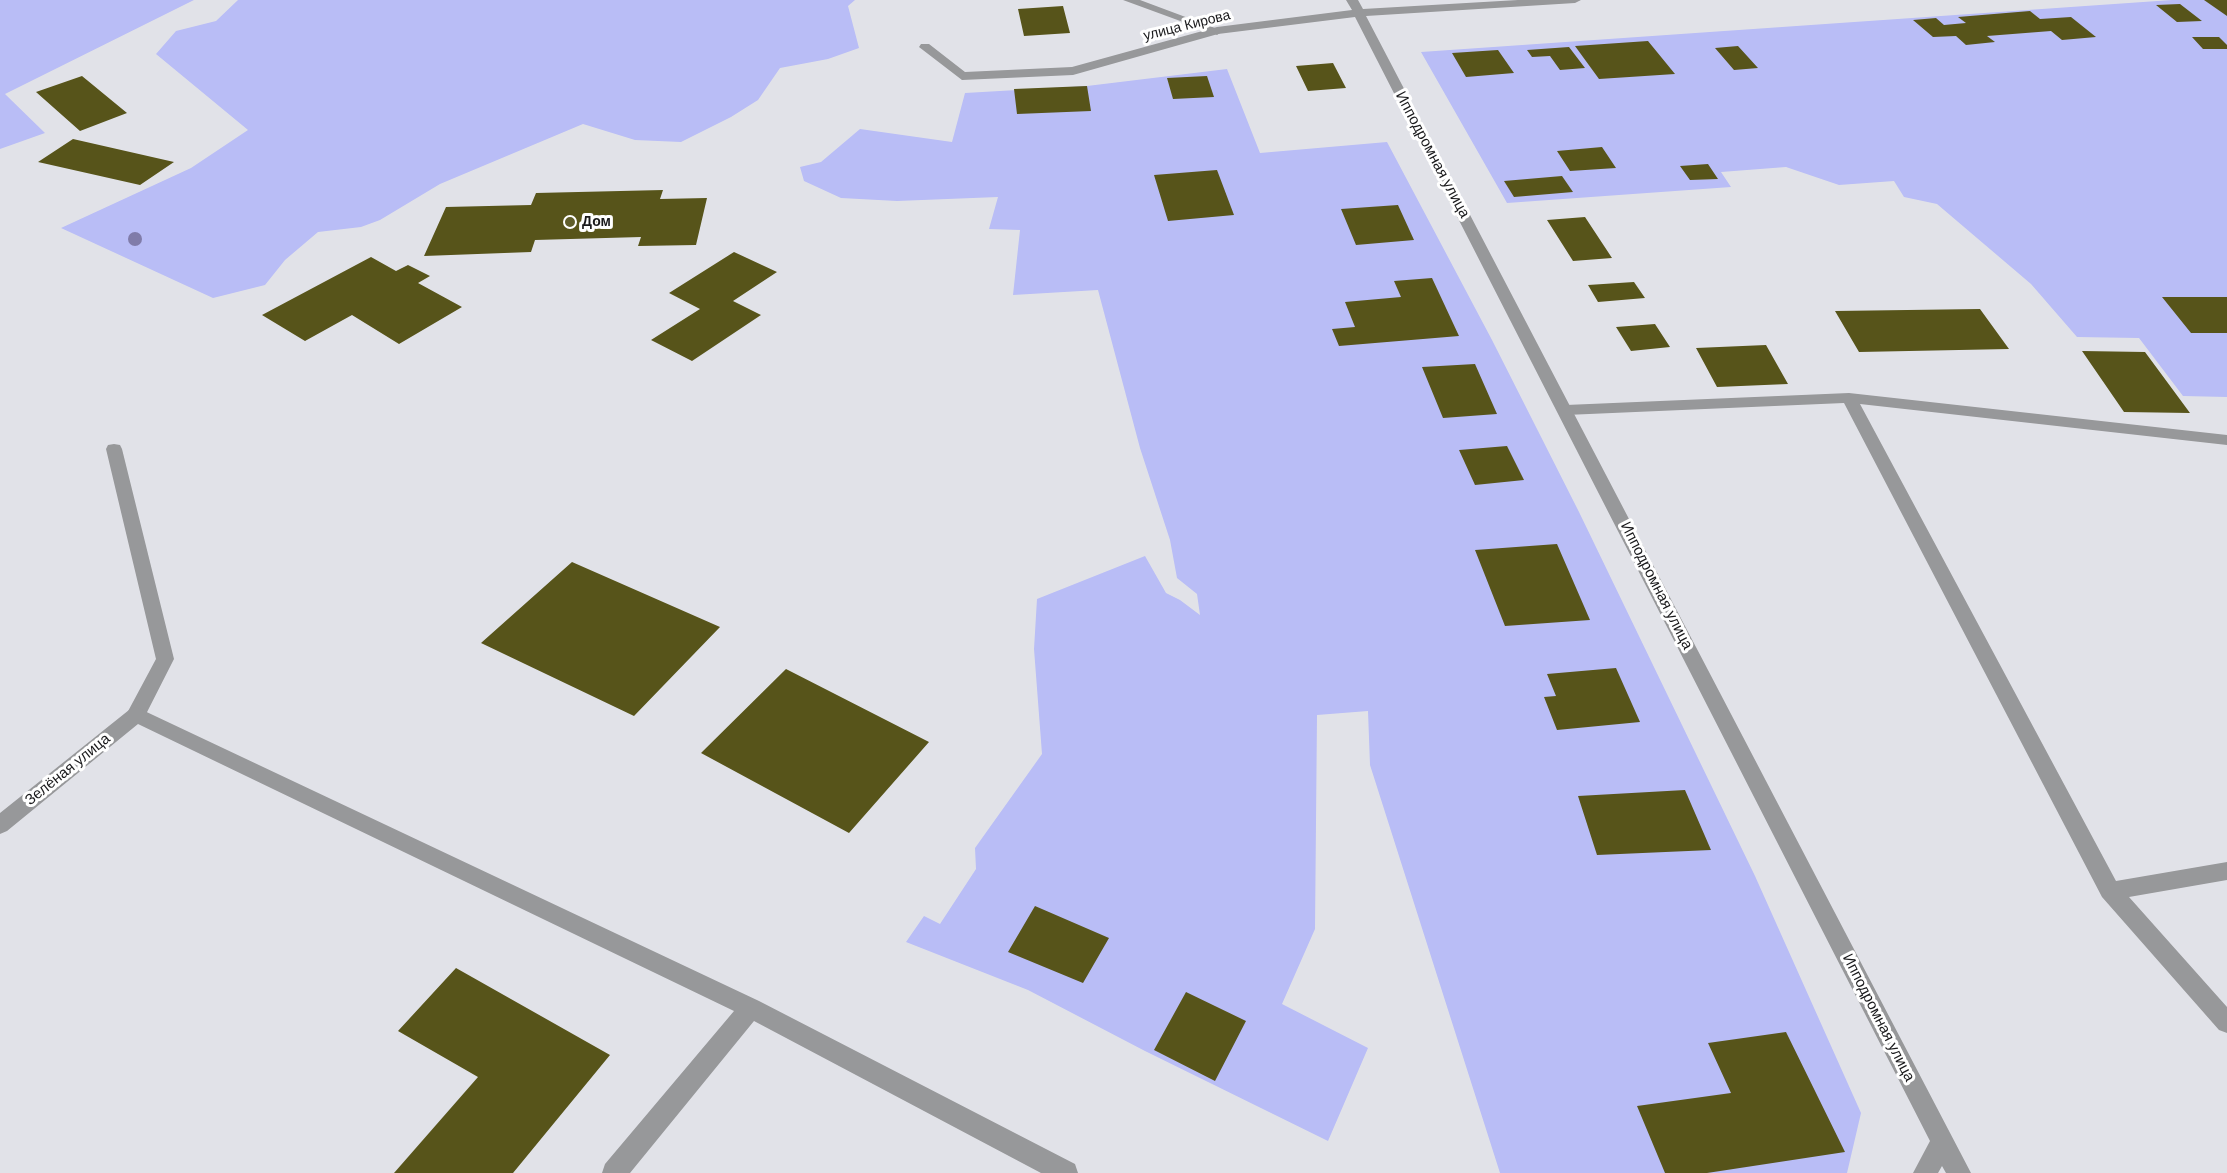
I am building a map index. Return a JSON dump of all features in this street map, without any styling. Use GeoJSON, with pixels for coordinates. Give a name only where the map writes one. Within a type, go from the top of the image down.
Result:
{"type":"FeatureCollection","features":[{"type":"Feature","properties":{"kind":"street"},"geometry":{"type":"LineString","coordinates":[[1129,0],[1217,32]]}},
{"type":"Feature","properties":{"kind":"street","name":"улица Кирова"},"geometry":{"type":"LineString","coordinates":[[925,47],[962,75],[1073,71],[1217,32],[1355,7],[1575,0]]}},
{"type":"Feature","properties":{"kind":"street","name":"Ипподромная улица"},"geometry":{"type":"LineString","coordinates":[[1355,7],[1959,1173]]}},
{"type":"Feature","properties":{"kind":"street"},"geometry":{"type":"LineString","coordinates":[[1566,411],[1849,398],[2227,440]]}},
{"type":"Feature","properties":{"kind":"street"},"geometry":{"type":"LineString","coordinates":[[1849,398],[2110,891],[2227,1023]]}},
{"type":"Feature","properties":{"kind":"street"},"geometry":{"type":"LineString","coordinates":[[114,449],[165,659],[136,715],[751,1008],[1066,1173]]}},
{"type":"Feature","properties":{"kind":"street","name":"Зелёная улица"},"geometry":{"type":"LineString","coordinates":[[0,825],[136,715]]}},
{"type":"Feature","properties":{"kind":"street"},"geometry":{"type":"LineString","coordinates":[[2110,891],[2227,872]]}},
{"type":"Feature","properties":{"kind":"street"},"geometry":{"type":"LineString","coordinates":[[614,1173],[751,1008]]}},
{"type":"Feature","properties":{"kind":"street"},"geometry":{"type":"LineString","coordinates":[[1925,1173],[1942,1142]]}},
{"type":"Feature","properties":{"kind":"shaded area"},"geometry":{"type":"Polygon","coordinates":[[[0,0],[194,0],[5,94],[45,133],[0,149],[0,0]]]}},
{"type":"Feature","properties":{"kind":"shaded area"},"geometry":{"type":"Polygon","coordinates":[[[238,0],[855,0],[848,6],[859,48],[828,59],[780,68],[758,100],[731,117],[681,142],[635,140],[583,124],[440,184],[380,220],[361,227],[318,232],[285,260],[265,285],[213,298],[61,228],[191,168],[248,130],[156,54],[176,31],[216,21],[238,0]]]}},
{"type":"Feature","properties":{"kind":"shaded area"},"geometry":{"type":"Polygon","coordinates":[[[2172,0],[2227,0],[2227,397],[2183,396],[2139,338],[2077,337],[2031,284],[1937,204],[1904,197],[1894,181],[1839,185],[1786,167],[1721,172],[1731,187],[1507,203],[1421,52],[2172,0]]]}},
{"type":"Feature","properties":{"kind":"shaded area"},"geometry":{"type":"Polygon","coordinates":[[[1227,69],[1260,153],[1387,142],[1492,340],[1579,512],[1755,876],[1861,1113],[1847,1173],[1500,1173],[1370,765],[1368,711],[1317,715],[1315,929],[1282,1004],[1368,1048],[1328,1141],[1145,1051],[1028,990],[906,942],[924,916],[940,924],[976,869],[975,848],[1042,754],[1034,649],[1037,599],[1145,556],[1166,593],[1200,615],[1197,594],[1177,578],[1170,540],[1140,448],[1098,290],[1013,295],[1020,230],[989,229],[998,197],[897,201],[841,198],[804,181],[800,167],[821,162],[860,129],[952,142],[965,93],[1087,86],[1227,69]]]}},
{"type":"Feature","properties":{"kind":"building"},"geometry":{"type":"Polygon","coordinates":[[[2204,0],[2227,0],[2227,16],[2204,0]]]}},
{"type":"Feature","properties":{"kind":"building"},"geometry":{"type":"Polygon","coordinates":[[[2180,4],[2202,21],[2177,22],[2156,5],[2180,4]]]}},
{"type":"Feature","properties":{"kind":"building"},"geometry":{"type":"Polygon","coordinates":[[[1063,6],[1070,33],[1024,36],[1018,9],[1063,6]]]}},
{"type":"Feature","properties":{"kind":"building"},"geometry":{"type":"Polygon","coordinates":[[[2030,11],[2040,19],[2071,17],[2096,37],[2062,40],[2051,31],[1987,36],[1995,42],[1966,45],[1956,36],[1933,37],[1913,20],[1936,18],[1944,25],[1966,23],[1958,17],[2030,11]]]}},
{"type":"Feature","properties":{"kind":"building"},"geometry":{"type":"Polygon","coordinates":[[[2192,37],[2219,37],[2227,45],[2227,49],[2203,49],[2192,37]]]}},
{"type":"Feature","properties":{"kind":"building"},"geometry":{"type":"Polygon","coordinates":[[[1648,41],[1675,74],[1599,79],[1575,46],[1648,41]]]}},
{"type":"Feature","properties":{"kind":"building"},"geometry":{"type":"Polygon","coordinates":[[[1738,46],[1758,68],[1734,70],[1715,48],[1738,46]]]}},
{"type":"Feature","properties":{"kind":"building"},"geometry":{"type":"Polygon","coordinates":[[[1569,47],[1585,68],[1560,70],[1550,56],[1532,57],[1527,50],[1569,47]]]}},
{"type":"Feature","properties":{"kind":"building"},"geometry":{"type":"Polygon","coordinates":[[[1498,50],[1514,73],[1466,77],[1452,53],[1498,50]]]}},
{"type":"Feature","properties":{"kind":"building"},"geometry":{"type":"Polygon","coordinates":[[[1333,63],[1346,88],[1308,91],[1296,66],[1333,63]]]}},
{"type":"Feature","properties":{"kind":"building"},"geometry":{"type":"Polygon","coordinates":[[[82,76],[127,113],[80,131],[36,92],[82,76]]]}},
{"type":"Feature","properties":{"kind":"building"},"geometry":{"type":"Polygon","coordinates":[[[1207,76],[1214,97],[1173,99],[1167,78],[1207,76]]]}},
{"type":"Feature","properties":{"kind":"building"},"geometry":{"type":"Polygon","coordinates":[[[1087,86],[1091,111],[1017,114],[1014,89],[1087,86]]]}},
{"type":"Feature","properties":{"kind":"building"},"geometry":{"type":"Polygon","coordinates":[[[73,139],[174,162],[140,185],[38,162],[73,139]]]}},
{"type":"Feature","properties":{"kind":"building"},"geometry":{"type":"Polygon","coordinates":[[[1602,147],[1616,168],[1570,171],[1557,151],[1602,147]]]}},
{"type":"Feature","properties":{"kind":"building"},"geometry":{"type":"Polygon","coordinates":[[[1708,164],[1718,179],[1690,180],[1680,166],[1708,164]]]}},
{"type":"Feature","properties":{"kind":"building"},"geometry":{"type":"Polygon","coordinates":[[[1217,170],[1234,215],[1168,221],[1154,175],[1217,170]]]}},
{"type":"Feature","properties":{"kind":"building"},"geometry":{"type":"Polygon","coordinates":[[[1562,176],[1573,192],[1514,197],[1504,181],[1562,176]]]}},
{"type":"Feature","properties":{"kind":"building","name":"Дом"},"geometry":{"type":"Polygon","coordinates":[[[663,190],[660,199],[707,198],[696,245],[638,246],[641,237],[535,240],[531,252],[424,256],[446,207],[531,205],[536,193],[663,190]]]}},
{"type":"Feature","properties":{"kind":"building"},"geometry":{"type":"Polygon","coordinates":[[[1398,205],[1414,240],[1356,245],[1341,209],[1398,205]]]}},
{"type":"Feature","properties":{"kind":"building"},"geometry":{"type":"Polygon","coordinates":[[[1585,217],[1612,258],[1573,261],[1547,220],[1585,217]]]}},
{"type":"Feature","properties":{"kind":"building"},"geometry":{"type":"Polygon","coordinates":[[[734,252],[777,272],[733,301],[761,315],[692,361],[651,340],[700,309],[669,293],[734,252]]]}},
{"type":"Feature","properties":{"kind":"building"},"geometry":{"type":"Polygon","coordinates":[[[371,257],[396,271],[408,265],[430,276],[418,283],[462,307],[399,344],[352,315],[305,341],[262,315],[371,257]]]}},
{"type":"Feature","properties":{"kind":"building"},"geometry":{"type":"Polygon","coordinates":[[[1432,278],[1459,336],[1339,346],[1332,329],[1355,327],[1345,302],[1401,297],[1394,281],[1432,278]]]}},
{"type":"Feature","properties":{"kind":"building"},"geometry":{"type":"Polygon","coordinates":[[[1634,282],[1645,298],[1598,302],[1588,285],[1634,282]]]}},
{"type":"Feature","properties":{"kind":"building"},"geometry":{"type":"Polygon","coordinates":[[[2162,297],[2227,297],[2227,333],[2191,333],[2162,297]]]}},
{"type":"Feature","properties":{"kind":"building"},"geometry":{"type":"Polygon","coordinates":[[[1980,309],[2009,349],[1859,352],[1835,311],[1980,309]]]}},
{"type":"Feature","properties":{"kind":"building"},"geometry":{"type":"Polygon","coordinates":[[[1655,324],[1670,347],[1631,351],[1616,327],[1655,324]]]}},
{"type":"Feature","properties":{"kind":"building"},"geometry":{"type":"Polygon","coordinates":[[[1766,345],[1788,384],[1717,387],[1696,348],[1766,345]]]}},
{"type":"Feature","properties":{"kind":"building"},"geometry":{"type":"Polygon","coordinates":[[[2082,351],[2145,352],[2190,413],[2124,412],[2082,351]]]}},
{"type":"Feature","properties":{"kind":"building"},"geometry":{"type":"Polygon","coordinates":[[[1475,364],[1497,414],[1443,418],[1422,367],[1475,364]]]}},
{"type":"Feature","properties":{"kind":"building"},"geometry":{"type":"Polygon","coordinates":[[[1507,446],[1524,480],[1475,485],[1459,450],[1507,446]]]}},
{"type":"Feature","properties":{"kind":"building"},"geometry":{"type":"Polygon","coordinates":[[[1557,544],[1590,620],[1505,626],[1475,550],[1557,544]]]}},
{"type":"Feature","properties":{"kind":"building"},"geometry":{"type":"Polygon","coordinates":[[[572,562],[720,627],[634,716],[481,643],[572,562]]]}},
{"type":"Feature","properties":{"kind":"building"},"geometry":{"type":"Polygon","coordinates":[[[1616,668],[1640,722],[1557,730],[1544,697],[1556,696],[1547,674],[1616,668]]]}},
{"type":"Feature","properties":{"kind":"building"},"geometry":{"type":"Polygon","coordinates":[[[786,669],[929,742],[849,833],[701,753],[786,669]]]}},
{"type":"Feature","properties":{"kind":"building"},"geometry":{"type":"Polygon","coordinates":[[[1685,790],[1711,850],[1597,855],[1578,796],[1685,790]]]}},
{"type":"Feature","properties":{"kind":"building"},"geometry":{"type":"Polygon","coordinates":[[[1035,906],[1109,938],[1083,983],[1008,952],[1035,906]]]}},
{"type":"Feature","properties":{"kind":"building"},"geometry":{"type":"Polygon","coordinates":[[[456,968],[610,1055],[513,1173],[394,1173],[478,1077],[398,1031],[456,968]]]}},
{"type":"Feature","properties":{"kind":"building"},"geometry":{"type":"Polygon","coordinates":[[[1186,992],[1246,1021],[1215,1081],[1154,1050],[1186,992]]]}},
{"type":"Feature","properties":{"kind":"building"},"geometry":{"type":"Polygon","coordinates":[[[1786,1032],[1845,1152],[1707,1173],[1665,1173],[1637,1106],[1731,1093],[1708,1043],[1786,1032]]]}},
{"type":"Feature","properties":{"kind":"place","name":"Дом"},"geometry":{"type":"Point","coordinates":[570,222]}}]}
